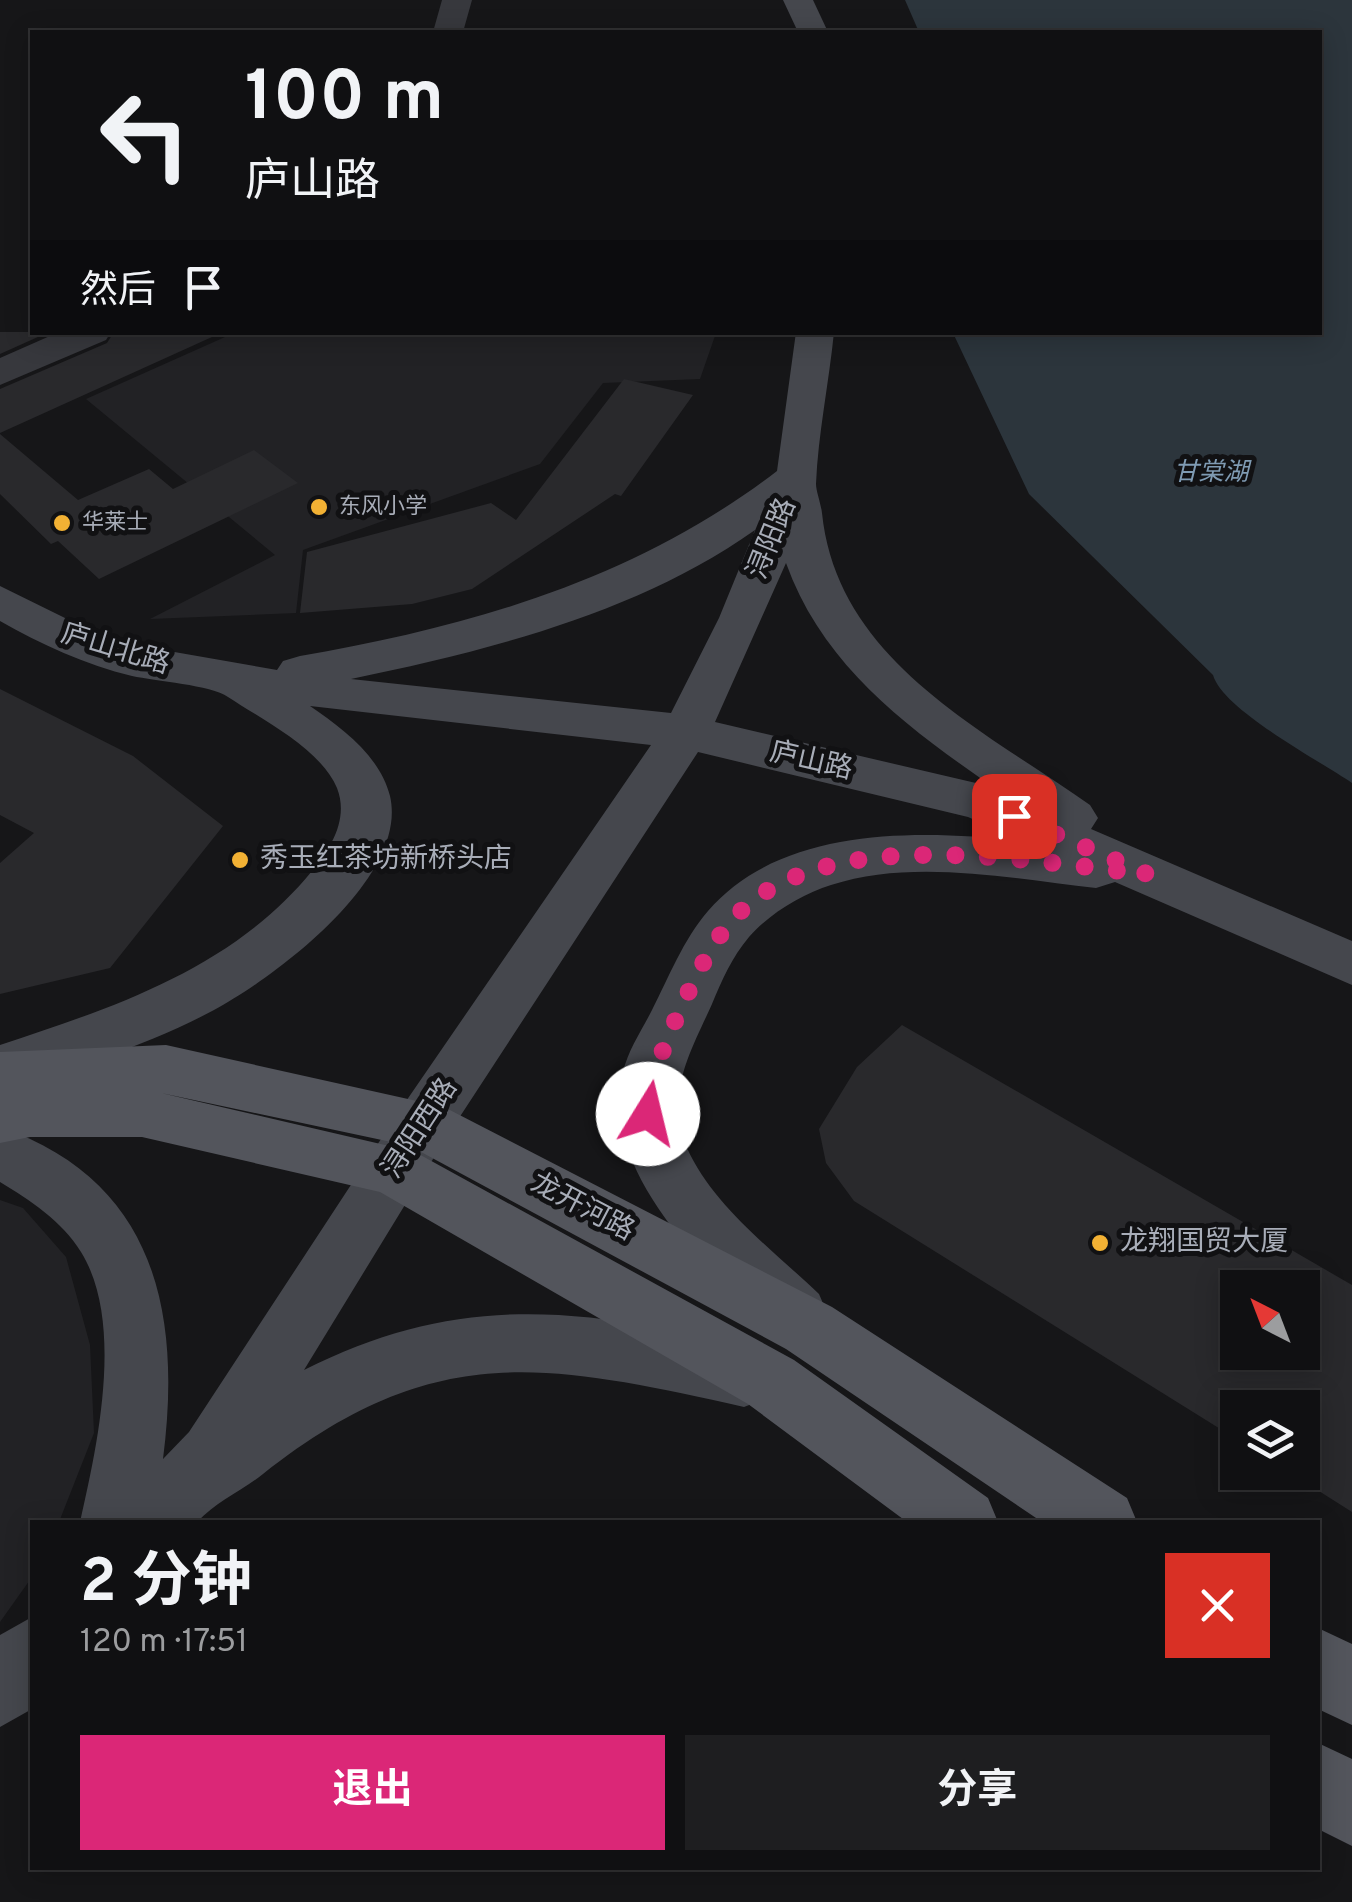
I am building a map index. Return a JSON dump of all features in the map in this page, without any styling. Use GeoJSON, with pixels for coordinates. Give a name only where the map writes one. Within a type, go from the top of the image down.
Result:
{"type":"FeatureCollection","features":[{"type":"Feature","properties":{"kind":"main road"},"geometry":{"type":"LineString","coordinates":[[798,0],[812,30]]}},
{"type":"Feature","properties":{"kind":"main road","name":"浔阳路"},"geometry":{"type":"LineString","coordinates":[[686,732],[742,618],[798,476],[815,335]]}},
{"type":"Feature","properties":{"kind":"main road"},"geometry":{"type":"LineString","coordinates":[[238,682],[442,646],[546,612],[717,536],[798,476]]}},
{"type":"Feature","properties":{"kind":"main road"},"geometry":{"type":"LineString","coordinates":[[798,476],[801,556],[848,645],[911,702],[1147,874]]}},
{"type":"Feature","properties":{"kind":"main road","name":"庐山北路"},"geometry":{"type":"LineString","coordinates":[[0,601],[48,629],[130,660],[238,682]]}},
{"type":"Feature","properties":{"kind":"main road"},"geometry":{"type":"LineString","coordinates":[[0,1073],[205,991],[283,939],[318,907],[355,852],[367,811],[360,783],[312,731],[238,682]]}},
{"type":"Feature","properties":{"kind":"main road","name":"庐山路"},"geometry":{"type":"LineString","coordinates":[[238,682],[686,732],[981,802],[1352,964]]}},
{"type":"Feature","properties":{"kind":"main road","name":"浔阳西路"},"geometry":{"type":"LineString","coordinates":[[145,1516],[213,1454],[408,1147],[686,732]]}},
{"type":"Feature","properties":{"kind":"main road"},"geometry":{"type":"LineString","coordinates":[[808,1328],[693,1206],[663,1164],[648,1114],[652,1073],[704,959],[737,914],[777,886],[823,868],[874,857],[971,856],[1147,874]]}},
{"type":"Feature","properties":{"kind":"main road","name":"龙开河路"},"geometry":{"type":"LineString","coordinates":[[0,1073],[166,1068],[408,1147],[808,1328],[1099,1520]]}},
{"type":"Feature","properties":{"kind":"main road","name":"龙开河路"},"geometry":{"type":"LineString","coordinates":[[0,1118],[30,1113],[142,1114],[408,1147],[771,1382],[961,1520]]}},
{"type":"Feature","properties":{"kind":"main road"},"geometry":{"type":"LineString","coordinates":[[0,1152],[42,1175],[80,1206],[111,1244],[128,1296],[135,1356],[132,1441],[145,1516],[310,1401],[389,1364],[461,1343],[532,1339],[602,1345],[771,1382]]}},
{"type":"Feature","properties":{"kind":"main road"},"geometry":{"type":"LineString","coordinates":[[0,1690],[30,1656]]}},
{"type":"Feature","properties":{"kind":"main road"},"geometry":{"type":"LineString","coordinates":[[1320,1666],[1352,1688]]}},
{"type":"Feature","properties":{"kind":"main road"},"geometry":{"type":"LineString","coordinates":[[1320,1782],[1352,1806]]}},
{"type":"Feature","properties":{"kind":"street"},"geometry":{"type":"LineString","coordinates":[[449,30],[457,0]]}},
{"type":"Feature","properties":{"kind":"street"},"geometry":{"type":"LineString","coordinates":[[0,373],[85,335]]}},
{"type":"Feature","properties":{"kind":"shaded area","name":"东风小学"},"geometry":{"type":"Polygon","coordinates":[[[230,335],[715,335],[700,379],[603,383],[540,464],[303,550],[296,613],[150,619],[275,555],[86,399],[230,335]]]}},
{"type":"Feature","properties":{"kind":"shaded area"},"geometry":{"type":"Polygon","coordinates":[[[0,1200],[23,1208],[66,1257],[90,1345],[94,1433],[60,1520],[30,1520],[30,1580],[0,1622],[0,1200]]]}},
{"type":"Feature","properties":{"kind":"water","name":"甘棠湖"},"geometry":{"type":"Polygon","coordinates":[[[905,0],[1352,0],[1352,783],[1234,704],[1213,675],[1029,494],[954,335],[1322,335],[1322,30],[918,30],[905,0]]]}},
{"type":"Feature","properties":{"kind":"building"},"geometry":{"type":"Polygon","coordinates":[[[0,332],[42,335],[0,354],[0,332]]]}},
{"type":"Feature","properties":{"kind":"building"},"geometry":{"type":"Polygon","coordinates":[[[112,335],[216,335],[0,433],[0,389],[107,343],[112,335]]]}},
{"type":"Feature","properties":{"kind":"building"},"geometry":{"type":"Polygon","coordinates":[[[624,379],[693,395],[621,496],[615,494],[472,589],[412,604],[300,613],[307,552],[491,503],[516,520],[624,379]]]}},
{"type":"Feature","properties":{"kind":"building"},"geometry":{"type":"Polygon","coordinates":[[[0,434],[78,500],[149,469],[173,489],[254,450],[298,483],[99,579],[58,541],[51,544],[0,494],[0,434]]]}},
{"type":"Feature","properties":{"kind":"building"},"geometry":{"type":"Polygon","coordinates":[[[0,689],[133,756],[223,826],[110,968],[0,994],[0,863],[34,833],[0,815],[0,689]]]}},
{"type":"Feature","properties":{"kind":"building","name":"龙翔国贸大厦"},"geometry":{"type":"Polygon","coordinates":[[[902,1025],[1352,1285],[1352,1512],[1317,1490],[1320,1390],[1220,1390],[1220,1429],[854,1201],[826,1163],[819,1129],[857,1067],[902,1025]]]}},
{"type":"Feature","properties":{"kind":"place","name":"东风小学"},"geometry":{"type":"Point","coordinates":[319,507]}},
{"type":"Feature","properties":{"kind":"place","name":"华莱士"},"geometry":{"type":"Point","coordinates":[62,523]}},
{"type":"Feature","properties":{"kind":"place","name":"秀玉红茶坊新桥头店"},"geometry":{"type":"Point","coordinates":[240,860]}},
{"type":"Feature","properties":{"kind":"place","name":"龙翔国贸大厦"},"geometry":{"type":"Point","coordinates":[1100,1243]}},
{"type":"Feature","properties":{"kind":"route"},"geometry":{"type":"LineString","coordinates":[[648,1114],[652,1073],[704,959],[737,914],[777,886],[849,862],[923,855],[971,856],[1147,874],[1014,816]]}}]}
